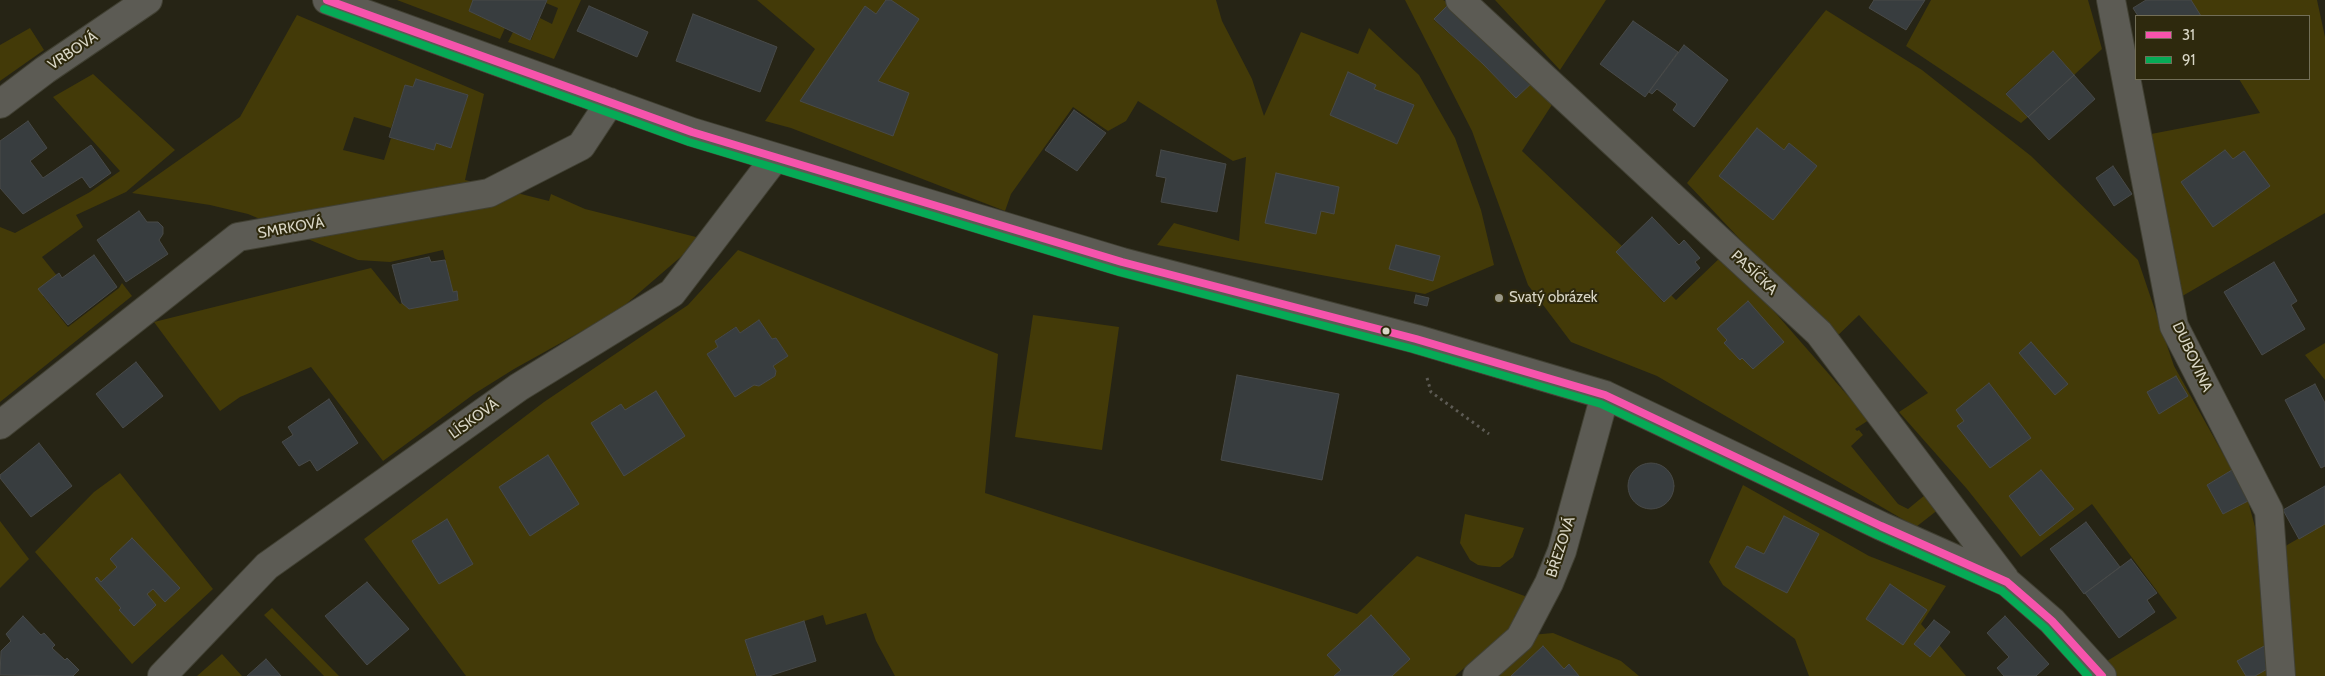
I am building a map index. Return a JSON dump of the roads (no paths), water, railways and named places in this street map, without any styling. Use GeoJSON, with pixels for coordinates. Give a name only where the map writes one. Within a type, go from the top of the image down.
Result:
{"type":"FeatureCollection","features":[{"type":"Feature","properties":{"kind":"street","name":"VRBOVÁ"},"geometry":{"type":"LineString","coordinates":[[0,104],[45,70],[148,0]]}},
{"type":"Feature","properties":{"kind":"street"},"geometry":{"type":"LineString","coordinates":[[327,0],[692,132],[775,158],[1122,262],[1416,339],[1605,395],[1881,526],[2007,582],[2052,621],[2102,676]]}},
{"type":"Feature","properties":{"kind":"street","name":"PASÍČKA"},"geometry":{"type":"LineString","coordinates":[[1460,0],[1819,333],[2007,582]]}},
{"type":"Feature","properties":{"kind":"street","name":"DUBOVINA"},"geometry":{"type":"LineString","coordinates":[[2111,0],[2174,326],[2269,511],[2281,676]]}},
{"type":"Feature","properties":{"kind":"street","name":"SMRKOVÁ"},"geometry":{"type":"LineString","coordinates":[[0,425],[238,237],[489,193],[581,146],[610,102]]}},
{"type":"Feature","properties":{"kind":"street","name":"LÍSKOVÁ"},"geometry":{"type":"LineString","coordinates":[[162,676],[267,566],[519,387],[672,293],[775,158]]}},
{"type":"Feature","properties":{"kind":"street","name":"BŘEZOVÁ"},"geometry":{"type":"LineString","coordinates":[[1477,676],[1520,638],[1549,584],[1562,551],[1605,395]]}},
{"type":"Feature","properties":{"kind":"place","name":"Svatý obrázek"},"geometry":{"type":"Point","coordinates":[1499,298]}}]}
